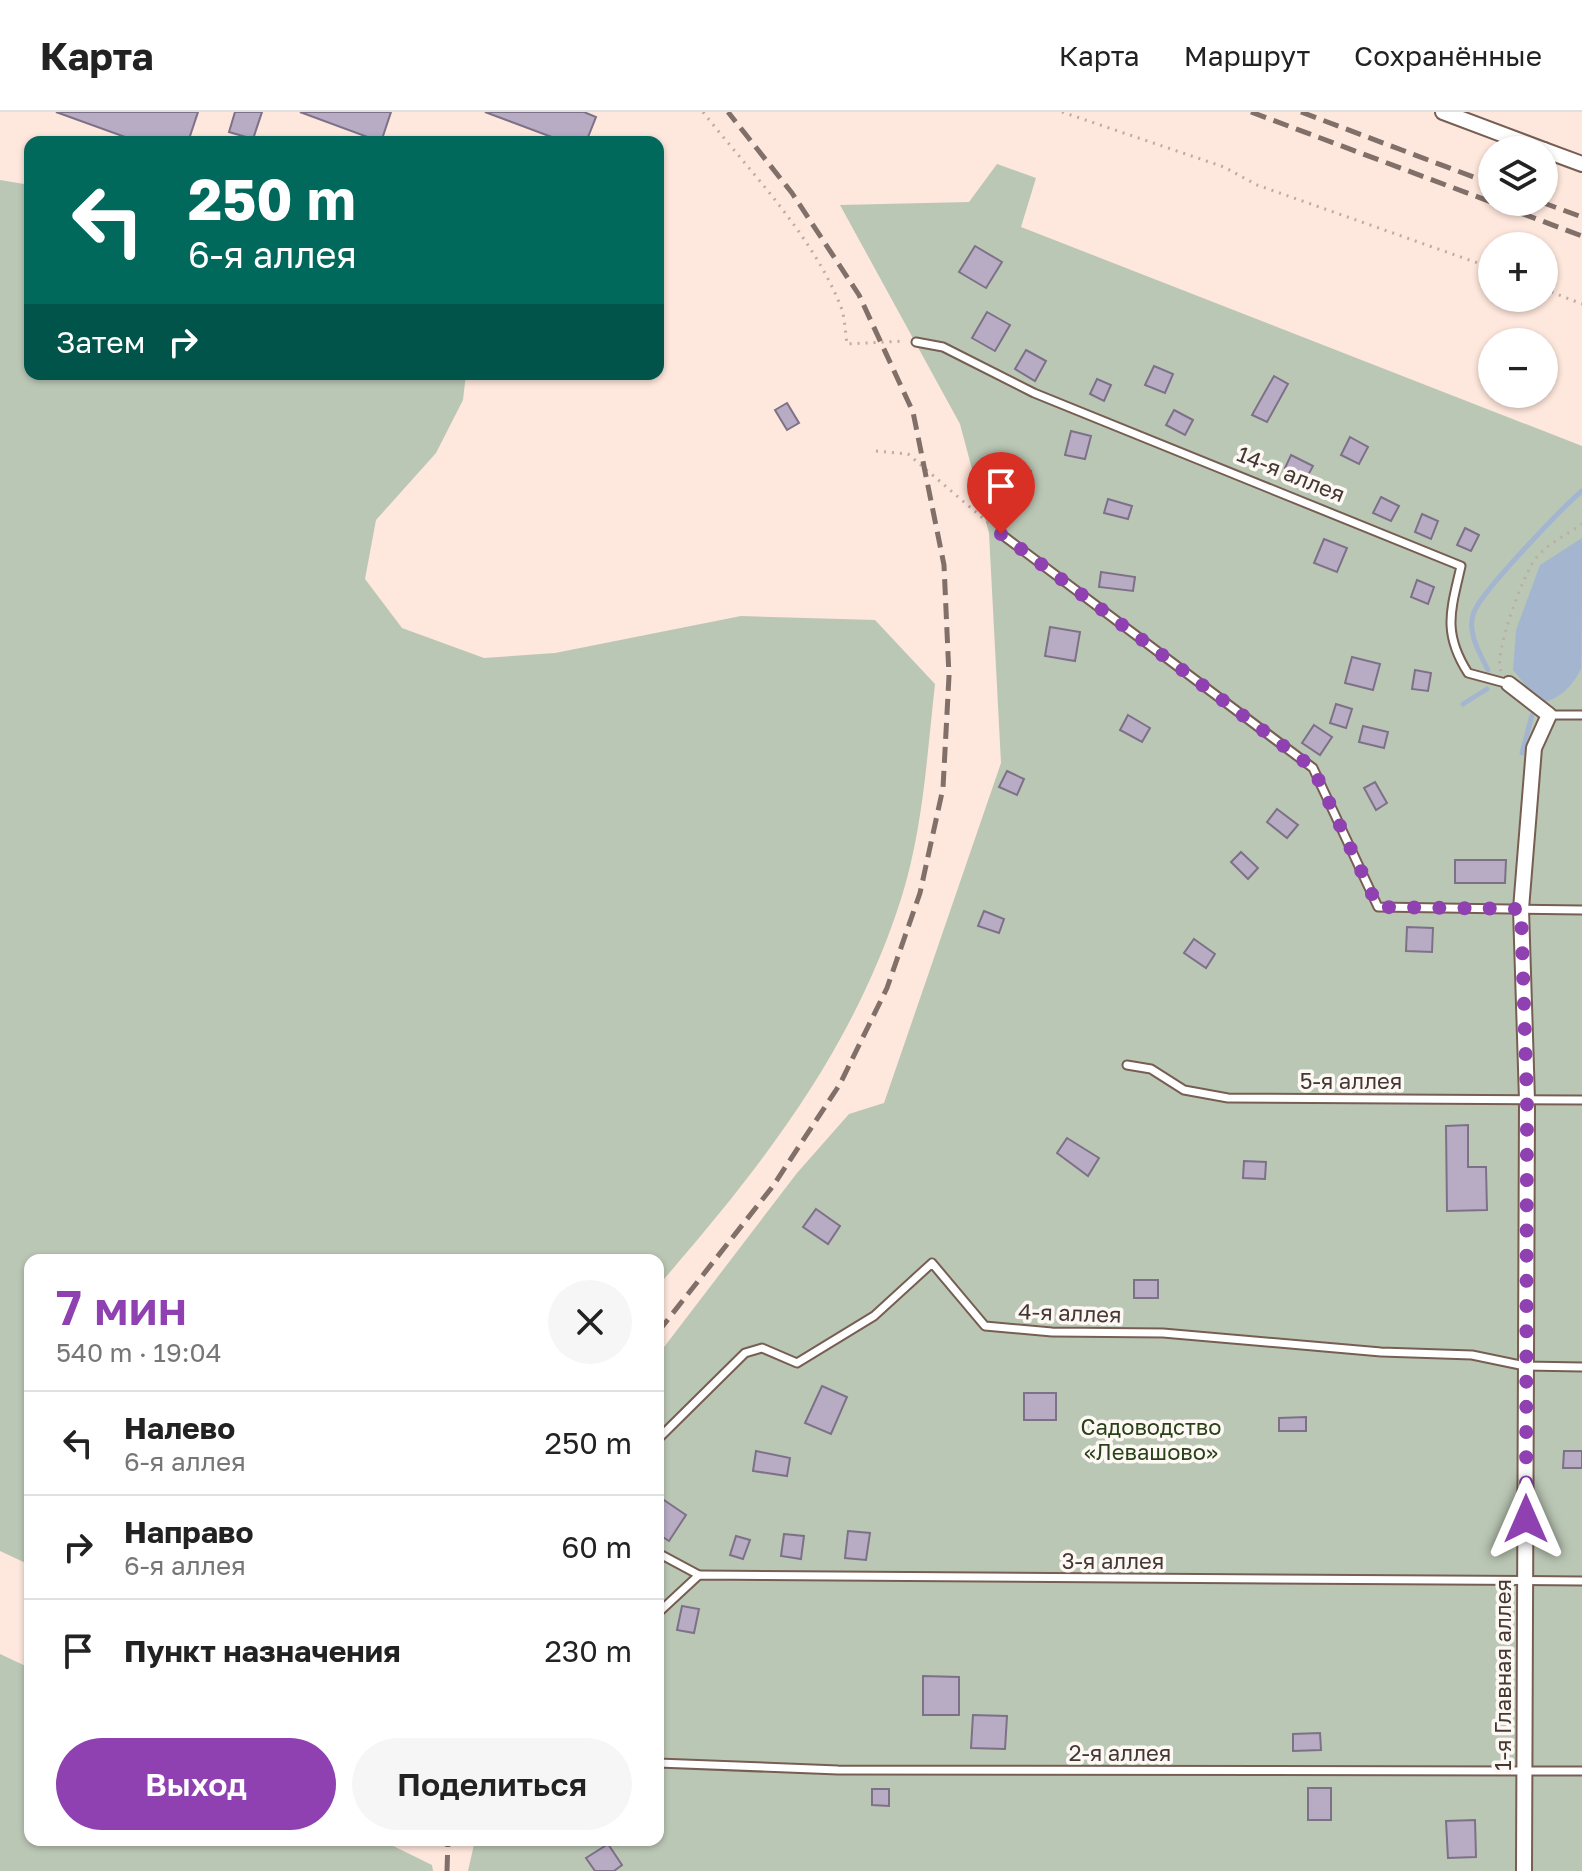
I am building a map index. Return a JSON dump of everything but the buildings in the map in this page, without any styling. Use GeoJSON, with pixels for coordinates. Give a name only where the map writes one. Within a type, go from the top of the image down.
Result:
{"type":"FeatureCollection","features":[{"type":"Feature","properties":{"kind":"street"},"geometry":{"type":"LineString","coordinates":[[1443,112],[1507,136]]}},
{"type":"Feature","properties":{"kind":"street"},"geometry":{"type":"LineString","coordinates":[[1558,155],[1582,164]]}},
{"type":"Feature","properties":{"kind":"street","name":"14-я аллея"},"geometry":{"type":"LineString","coordinates":[[1509,684],[1549,715]]}},
{"type":"Feature","properties":{"kind":"street","name":"1-я Главная аллея"},"geometry":{"type":"LineString","coordinates":[[1524,1871],[1527,1100],[1521,909],[1534,748],[1549,715]]}},
{"type":"Feature","properties":{"kind":"lane","name":"14-я аллея"},"geometry":{"type":"LineString","coordinates":[[916,342],[943,347],[1034,393],[1461,566],[1448,621],[1454,651],[1468,673],[1509,684]]}},
{"type":"Feature","properties":{"kind":"lane"},"geometry":{"type":"LineString","coordinates":[[1001,534],[1313,768],[1378,907],[1582,910]]}},
{"type":"Feature","properties":{"kind":"lane"},"geometry":{"type":"LineString","coordinates":[[1549,715],[1582,715]]}},
{"type":"Feature","properties":{"kind":"lane","name":"5-я аллея"},"geometry":{"type":"LineString","coordinates":[[1127,1065],[1151,1069],[1184,1090],[1228,1098],[1582,1100]]}},
{"type":"Feature","properties":{"kind":"lane","name":"4-я аллея"},"geometry":{"type":"LineString","coordinates":[[664,1433],[745,1353],[762,1348],[797,1363],[874,1316],[932,1263],[985,1326],[1052,1332],[1163,1333],[1381,1352],[1472,1355],[1525,1366],[1582,1367]]}},
{"type":"Feature","properties":{"kind":"lane"},"geometry":{"type":"LineString","coordinates":[[664,1556],[699,1575],[664,1607]]}},
{"type":"Feature","properties":{"kind":"lane","name":"3-я аллея"},"geometry":{"type":"LineString","coordinates":[[699,1575],[1582,1581]]}},
{"type":"Feature","properties":{"kind":"lane","name":"2-я аллея"},"geometry":{"type":"LineString","coordinates":[[664,1763],[838,1770],[1582,1771]]}},
{"type":"Feature","properties":{"kind":"path"},"geometry":{"type":"LineString","coordinates":[[703,112],[774,200],[825,275],[841,305],[847,344],[916,342]]}},
{"type":"Feature","properties":{"kind":"path"},"geometry":{"type":"LineString","coordinates":[[1062,112],[1224,167],[1257,185],[1478,263]]}},
{"type":"Feature","properties":{"kind":"path"},"geometry":{"type":"LineString","coordinates":[[1558,295],[1582,304]]}},
{"type":"Feature","properties":{"kind":"path"},"geometry":{"type":"LineString","coordinates":[[876,451],[908,454],[1001,534]]}},
{"type":"Feature","properties":{"kind":"path"},"geometry":{"type":"LineString","coordinates":[[1509,684],[1498,665],[1500,644],[1535,558],[1582,524]]}},
{"type":"Feature","properties":{"kind":"green space","name":"Садоводство «Левашово»"},"geometry":{"type":"Polygon","coordinates":[[[997,164],[1036,178],[1021,227],[1478,405],[1478,408],[1582,446],[1582,1871],[468,1871],[474,1846],[664,1846],[664,1347],[797,1173],[849,1114],[884,1103],[1001,763],[989,533],[960,424],[840,205],[969,202],[997,164]]]}},
{"type":"Feature","properties":{"kind":"green space"},"geometry":{"type":"Polygon","coordinates":[[[0,180],[24,184],[24,380],[465,380],[463,400],[436,453],[376,520],[365,579],[402,628],[484,658],[555,653],[741,616],[875,620],[935,684],[914,846],[901,899],[881,955],[830,1057],[800,1105],[733,1197],[664,1279],[664,1254],[24,1254],[24,1562],[0,1551],[0,180]]]}},
{"type":"Feature","properties":{"kind":"green space"},"geometry":{"type":"Polygon","coordinates":[[[0,1654],[24,1665],[24,1846],[393,1846],[432,1865],[433,1871],[0,1871],[0,1654]]]}},
{"type":"Feature","properties":{"kind":"water"},"geometry":{"type":"Polygon","coordinates":[[[1582,538],[1581,669],[1564,692],[1539,702],[1513,670],[1516,630],[1540,565],[1582,538]]]}},
{"type":"Feature","properties":{"kind":"waterway"},"geometry":{"type":"LineString","coordinates":[[1488,670],[1473,634],[1474,612],[1506,569],[1582,491]]}},
{"type":"Feature","properties":{"kind":"waterway"},"geometry":{"type":"LineString","coordinates":[[1463,704],[1487,689]]}},
{"type":"Feature","properties":{"kind":"waterway"},"geometry":{"type":"LineString","coordinates":[[1522,753],[1532,715]]}},
{"type":"Feature","properties":{"kind":"railway"},"geometry":{"type":"LineString","coordinates":[[664,1324],[773,1186],[840,1084],[887,988],[920,893],[943,788],[949,676],[944,565],[913,412],[859,295],[792,193],[728,112]]}},
{"type":"Feature","properties":{"kind":"railway"},"geometry":{"type":"LineString","coordinates":[[1251,112],[1582,236]]}},
{"type":"Feature","properties":{"kind":"railway"},"geometry":{"type":"LineString","coordinates":[[1301,112],[1478,179]]}},
{"type":"Feature","properties":{"kind":"railway"},"geometry":{"type":"LineString","coordinates":[[1558,208],[1582,217]]}},
{"type":"Feature","properties":{"kind":"railway"},"geometry":{"type":"LineString","coordinates":[[447,1871],[448,1846]]}},
{"type":"Feature","properties":{"kind":"route"},"geometry":{"type":"LineString","coordinates":[[1001,534],[1313,768],[1378,907],[1521,909],[1527,1100],[1526,1519]]}}]}
